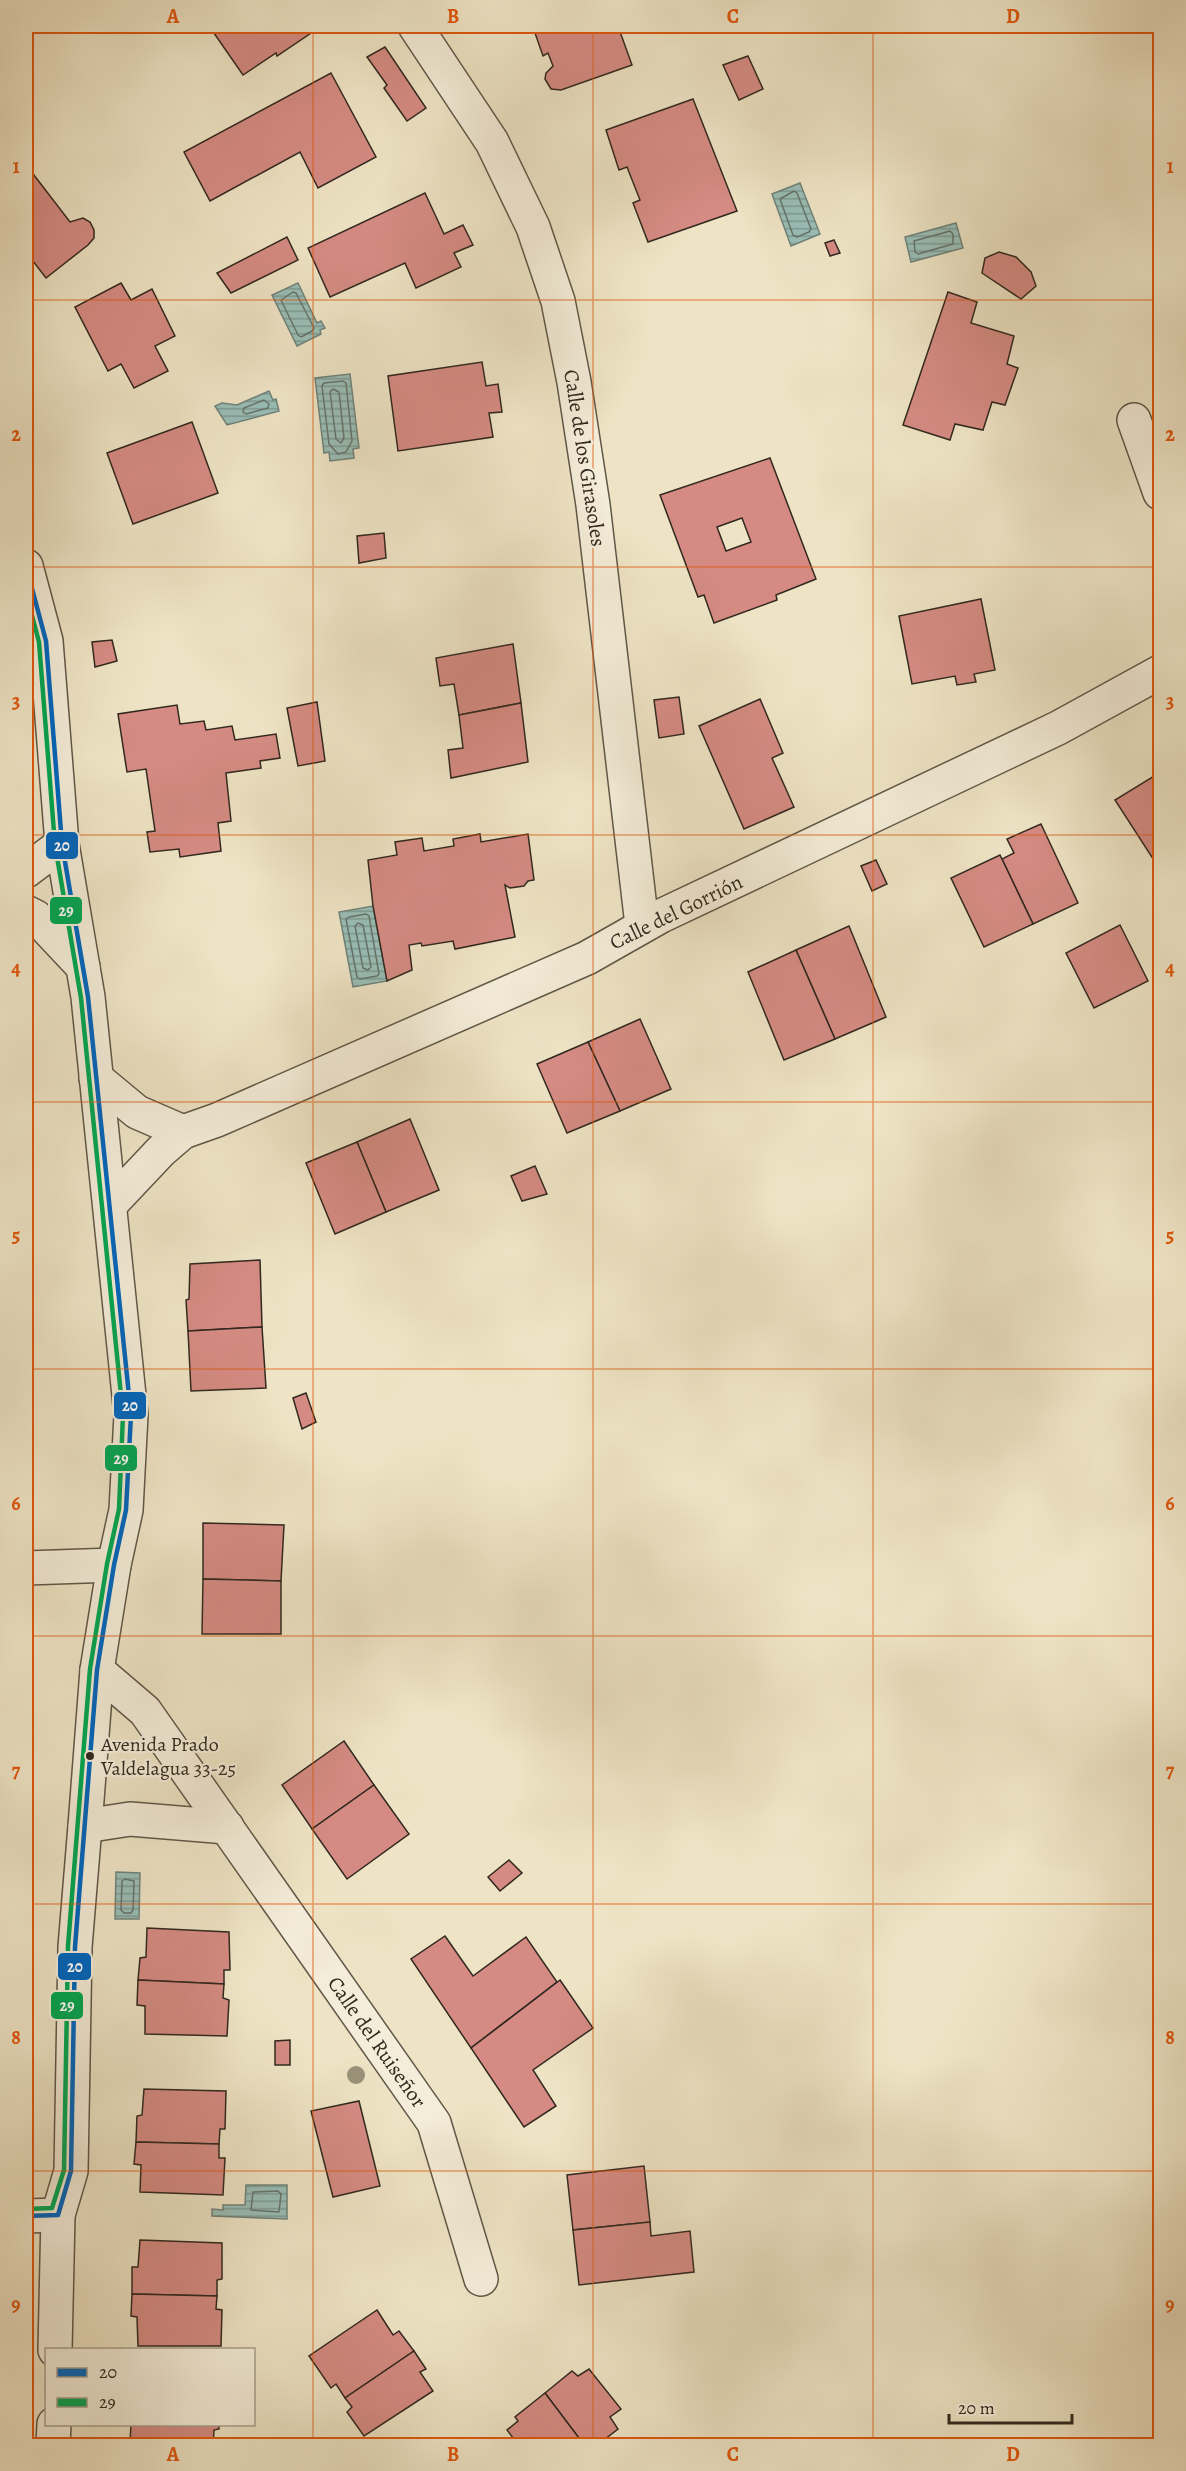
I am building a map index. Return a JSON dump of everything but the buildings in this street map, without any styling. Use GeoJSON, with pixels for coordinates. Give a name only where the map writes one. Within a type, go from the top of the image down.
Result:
{"type":"FeatureCollection","features":[{"type":"Feature","properties":{"kind":"street","name":"Calle de los Girasoles"},"geometry":{"type":"LineString","coordinates":[[415,26],[492,142],[533,227],[558,301],[574,382],[593,505],[642,925]]}},
{"type":"Feature","properties":{"kind":"street"},"geometry":{"type":"LineString","coordinates":[[1134,420],[1161,493]]}},
{"type":"Feature","properties":{"kind":"street"},"geometry":{"type":"LineString","coordinates":[[26,566],[46,641],[62,844],[83,967],[131,1415],[126,1510],[114,1565],[97,1670],[75,1947],[71,2171],[58,2215],[55,2348]]}},
{"type":"Feature","properties":{"kind":"street","name":"Calle del Gorrión"},"geometry":{"type":"LineString","coordinates":[[110,1205],[161,1151],[183,1132],[217,1120],[587,958],[642,925],[1058,728],[1161,672]]}},
{"type":"Feature","properties":{"kind":"street"},"geometry":{"type":"LineString","coordinates":[[26,871],[62,844]]}},
{"type":"Feature","properties":{"kind":"street"},"geometry":{"type":"LineString","coordinates":[[26,912],[36,918],[83,967]]}},
{"type":"Feature","properties":{"kind":"street"},"geometry":{"type":"LineString","coordinates":[[96,1078],[137,1112],[183,1132]]}},
{"type":"Feature","properties":{"kind":"street"},"geometry":{"type":"LineString","coordinates":[[26,1568],[114,1565]]}},
{"type":"Feature","properties":{"kind":"street","name":"Calle del Ruiseñor"},"geometry":{"type":"LineString","coordinates":[[97,1670],[145,1711],[434,2123],[481,2279]]}},
{"type":"Feature","properties":{"kind":"street"},"geometry":{"type":"LineString","coordinates":[[85,1826],[130,1819],[226,1827]]}},
{"type":"Feature","properties":{"kind":"street"},"geometry":{"type":"LineString","coordinates":[[26,2216],[58,2215]]}},
{"type":"Feature","properties":{"kind":"street"},"geometry":{"type":"LineString","coordinates":[[53,2445],[54,2426]]}},
{"type":"Feature","properties":{"kind":"water"},"geometry":{"type":"Polygon","coordinates":[[[800,183],[820,234],[791,246],[772,194],[800,183]]]}},
{"type":"Feature","properties":{"kind":"water"},"geometry":{"type":"Polygon","coordinates":[[[956,223],[963,248],[911,262],[905,237],[956,223]]]}},
{"type":"Feature","properties":{"kind":"water"},"geometry":{"type":"Polygon","coordinates":[[[298,283],[317,323],[321,321],[325,328],[320,330],[321,334],[297,346],[272,295],[298,283]]]}},
{"type":"Feature","properties":{"kind":"water"},"geometry":{"type":"Polygon","coordinates":[[[350,374],[359,448],[353,449],[354,458],[330,461],[329,452],[324,453],[315,378],[350,374]]]}},
{"type":"Feature","properties":{"kind":"water"},"geometry":{"type":"Polygon","coordinates":[[[269,391],[273,400],[276,399],[279,411],[227,425],[215,406],[222,403],[237,405],[269,391]]]}},
{"type":"Feature","properties":{"kind":"water"},"geometry":{"type":"Polygon","coordinates":[[[373,906],[387,981],[353,987],[339,912],[373,906]]]}},
{"type":"Feature","properties":{"kind":"water"},"geometry":{"type":"Polygon","coordinates":[[[116,1872],[140,1873],[139,1919],[115,1919],[116,1872]]]}},
{"type":"Feature","properties":{"kind":"water"},"geometry":{"type":"Polygon","coordinates":[[[246,2185],[287,2185],[287,2219],[212,2216],[212,2209],[223,2210],[223,2205],[245,2205],[246,2185]]]}},
{"type":"Feature","properties":{"kind":"transit line","name":"20"},"geometry":{"type":"LineString","coordinates":[[26,566],[46,641],[62,844],[88,997],[131,1415],[126,1510],[114,1565],[97,1670],[75,1947],[71,2171],[58,2215],[26,2216]]}},
{"type":"Feature","properties":{"kind":"transit line","name":"29"},"geometry":{"type":"LineString","coordinates":[[26,593],[39,642],[55,845],[81,998],[123,1415],[119,1509],[107,1564],[90,1669],[68,1946],[64,2170],[52,2208],[26,2209]]}},
{"type":"Feature","properties":{"kind":"place","name":"Avenida Prado Valdelagua 33-25"},"geometry":{"type":"Point","coordinates":[90,1756]}}]}
